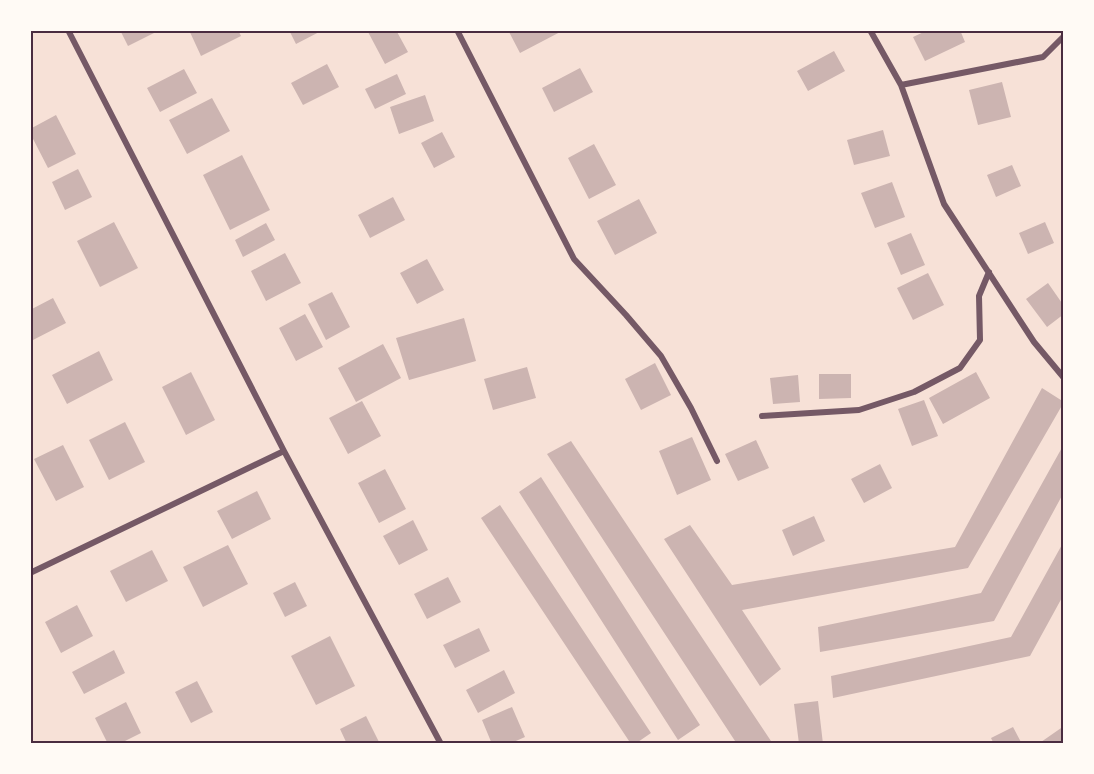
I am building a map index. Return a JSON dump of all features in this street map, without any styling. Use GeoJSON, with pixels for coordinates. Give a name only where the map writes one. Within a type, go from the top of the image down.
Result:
{"type":"FeatureCollection","features":[{"type":"Feature","properties":{"kind":"street"},"geometry":{"type":"LineString","coordinates":[[68,30],[284,451],[441,744]]}},
{"type":"Feature","properties":{"kind":"street"},"geometry":{"type":"LineString","coordinates":[[457,30],[574,260],[661,356],[691,408],[717,461]]}},
{"type":"Feature","properties":{"kind":"street"},"geometry":{"type":"LineString","coordinates":[[870,30],[901,85],[944,204],[1034,342],[1064,378]]}},
{"type":"Feature","properties":{"kind":"street"},"geometry":{"type":"LineString","coordinates":[[901,85],[1043,57],[1064,36]]}},
{"type":"Feature","properties":{"kind":"street"},"geometry":{"type":"LineString","coordinates":[[762,416],[859,410],[914,392],[960,368],[980,340],[979,296],[989,272]]}},
{"type":"Feature","properties":{"kind":"street"},"geometry":{"type":"LineString","coordinates":[[30,573],[284,451]]}},
{"type":"Feature","properties":{"kind":"building"},"geometry":{"type":"Polygon","coordinates":[[[120,30],[160,30],[128,46],[120,30]]]}},
{"type":"Feature","properties":{"kind":"building"},"geometry":{"type":"Polygon","coordinates":[[[189,30],[238,30],[241,36],[201,56],[189,30]]]}},
{"type":"Feature","properties":{"kind":"building"},"geometry":{"type":"Polygon","coordinates":[[[289,30],[323,30],[296,44],[289,30]]]}},
{"type":"Feature","properties":{"kind":"building"},"geometry":{"type":"Polygon","coordinates":[[[367,30],[396,30],[408,52],[385,64],[367,30]]]}},
{"type":"Feature","properties":{"kind":"building"},"geometry":{"type":"Polygon","coordinates":[[[508,30],[564,30],[520,53],[508,30]]]}},
{"type":"Feature","properties":{"kind":"building"},"geometry":{"type":"Polygon","coordinates":[[[928,30],[960,30],[965,42],[925,61],[913,37],[928,30]]]}},
{"type":"Feature","properties":{"kind":"building"},"geometry":{"type":"Polygon","coordinates":[[[834,51],[845,71],[808,91],[797,71],[834,51]]]}},
{"type":"Feature","properties":{"kind":"building"},"geometry":{"type":"Polygon","coordinates":[[[327,64],[339,87],[303,105],[291,83],[327,64]]]}},
{"type":"Feature","properties":{"kind":"building"},"geometry":{"type":"Polygon","coordinates":[[[580,68],[593,92],[554,112],[542,88],[580,68]]]}},
{"type":"Feature","properties":{"kind":"building"},"geometry":{"type":"Polygon","coordinates":[[[184,69],[197,93],[160,112],[147,88],[184,69]]]}},
{"type":"Feature","properties":{"kind":"building"},"geometry":{"type":"Polygon","coordinates":[[[397,74],[406,94],[375,109],[365,89],[397,74]]]}},
{"type":"Feature","properties":{"kind":"building"},"geometry":{"type":"Polygon","coordinates":[[[1002,82],[1011,117],[978,125],[969,90],[1002,82]]]}},
{"type":"Feature","properties":{"kind":"building"},"geometry":{"type":"Polygon","coordinates":[[[425,95],[434,121],[399,134],[390,107],[425,95]]]}},
{"type":"Feature","properties":{"kind":"building"},"geometry":{"type":"Polygon","coordinates":[[[212,98],[230,131],[187,154],[169,120],[212,98]]]}},
{"type":"Feature","properties":{"kind":"building"},"geometry":{"type":"Polygon","coordinates":[[[56,115],[76,154],[48,168],[30,129],[56,115]]]}},
{"type":"Feature","properties":{"kind":"building"},"geometry":{"type":"Polygon","coordinates":[[[883,130],[890,156],[854,165],[847,140],[883,130]]]}},
{"type":"Feature","properties":{"kind":"building"},"geometry":{"type":"Polygon","coordinates":[[[442,132],[455,157],[434,168],[421,143],[442,132]]]}},
{"type":"Feature","properties":{"kind":"building"},"geometry":{"type":"Polygon","coordinates":[[[594,144],[616,185],[589,199],[568,158],[594,144]]]}},
{"type":"Feature","properties":{"kind":"building"},"geometry":{"type":"Polygon","coordinates":[[[242,155],[270,210],[230,230],[203,175],[242,155]]]}},
{"type":"Feature","properties":{"kind":"building"},"geometry":{"type":"Polygon","coordinates":[[[1012,165],[1021,186],[996,197],[987,175],[1012,165]]]}},
{"type":"Feature","properties":{"kind":"building"},"geometry":{"type":"Polygon","coordinates":[[[78,169],[92,197],[65,210],[52,182],[78,169]]]}},
{"type":"Feature","properties":{"kind":"building"},"geometry":{"type":"Polygon","coordinates":[[[892,182],[905,217],[875,228],[861,193],[892,182]]]}},
{"type":"Feature","properties":{"kind":"building"},"geometry":{"type":"Polygon","coordinates":[[[393,197],[405,220],[370,238],[358,215],[393,197]]]}},
{"type":"Feature","properties":{"kind":"building"},"geometry":{"type":"Polygon","coordinates":[[[639,199],[657,233],[615,255],[597,221],[639,199]]]}},
{"type":"Feature","properties":{"kind":"building"},"geometry":{"type":"Polygon","coordinates":[[[114,222],[138,268],[100,287],[77,241],[114,222]]]}},
{"type":"Feature","properties":{"kind":"building"},"geometry":{"type":"Polygon","coordinates":[[[1045,222],[1054,243],[1028,254],[1019,233],[1045,222]]]}},
{"type":"Feature","properties":{"kind":"building"},"geometry":{"type":"Polygon","coordinates":[[[266,223],[275,240],[243,257],[235,240],[266,223]]]}},
{"type":"Feature","properties":{"kind":"building"},"geometry":{"type":"Polygon","coordinates":[[[911,233],[925,265],[901,275],[887,243],[911,233]]]}},
{"type":"Feature","properties":{"kind":"building"},"geometry":{"type":"Polygon","coordinates":[[[285,253],[301,283],[266,301],[251,271],[285,253]]]}},
{"type":"Feature","properties":{"kind":"building"},"geometry":{"type":"Polygon","coordinates":[[[427,259],[444,290],[417,304],[400,273],[427,259]]]}},
{"type":"Feature","properties":{"kind":"building"},"geometry":{"type":"Polygon","coordinates":[[[928,273],[944,305],[913,320],[897,288],[928,273]]]}},
{"type":"Feature","properties":{"kind":"building"},"geometry":{"type":"Polygon","coordinates":[[[1048,283],[1064,306],[1064,314],[1047,327],[1026,299],[1048,283]]]}},
{"type":"Feature","properties":{"kind":"building"},"geometry":{"type":"Polygon","coordinates":[[[332,292],[350,327],[326,340],[308,304],[332,292]]]}},
{"type":"Feature","properties":{"kind":"building"},"geometry":{"type":"Polygon","coordinates":[[[53,298],[66,323],[33,340],[30,333],[30,310],[53,298]]]}},
{"type":"Feature","properties":{"kind":"building"},"geometry":{"type":"Polygon","coordinates":[[[305,314],[323,347],[296,361],[279,328],[305,314]]]}},
{"type":"Feature","properties":{"kind":"building"},"geometry":{"type":"Polygon","coordinates":[[[464,318],[476,361],[409,380],[396,338],[464,318]]]}},
{"type":"Feature","properties":{"kind":"building"},"geometry":{"type":"Polygon","coordinates":[[[383,344],[401,378],[356,402],[338,368],[383,344]]]}},
{"type":"Feature","properties":{"kind":"building"},"geometry":{"type":"Polygon","coordinates":[[[99,351],[113,380],[67,404],[52,375],[99,351]]]}},
{"type":"Feature","properties":{"kind":"building"},"geometry":{"type":"Polygon","coordinates":[[[655,363],[671,395],[641,410],[625,379],[655,363]]]}},
{"type":"Feature","properties":{"kind":"building"},"geometry":{"type":"Polygon","coordinates":[[[527,367],[536,398],[493,410],[484,379],[527,367]]]}},
{"type":"Feature","properties":{"kind":"building"},"geometry":{"type":"Polygon","coordinates":[[[191,372],[215,420],[186,435],[162,387],[191,372]]]}},
{"type":"Feature","properties":{"kind":"building"},"geometry":{"type":"Polygon","coordinates":[[[976,372],[990,398],[943,424],[929,398],[976,372]]]}},
{"type":"Feature","properties":{"kind":"building"},"geometry":{"type":"Polygon","coordinates":[[[819,374],[851,374],[851,398],[819,399],[819,374]]]}},
{"type":"Feature","properties":{"kind":"building"},"geometry":{"type":"Polygon","coordinates":[[[798,375],[800,402],[773,404],[770,378],[798,375]]]}},
{"type":"Feature","properties":{"kind":"building"},"geometry":{"type":"Polygon","coordinates":[[[1042,388],[1064,402],[968,568],[742,610],[781,669],[760,686],[664,539],[690,525],[732,585],[955,547],[1042,388]]]}},
{"type":"Feature","properties":{"kind":"building"},"geometry":{"type":"Polygon","coordinates":[[[924,400],[938,436],[912,446],[898,409],[924,400]]]}},
{"type":"Feature","properties":{"kind":"building"},"geometry":{"type":"Polygon","coordinates":[[[362,401],[381,436],[348,454],[329,418],[362,401]]]}},
{"type":"Feature","properties":{"kind":"building"},"geometry":{"type":"Polygon","coordinates":[[[125,422],[145,462],[109,480],[89,440],[125,422]]]}},
{"type":"Feature","properties":{"kind":"building"},"geometry":{"type":"Polygon","coordinates":[[[692,437],[711,480],[677,495],[659,451],[692,437]]]}},
{"type":"Feature","properties":{"kind":"building"},"geometry":{"type":"Polygon","coordinates":[[[756,440],[769,468],[738,481],[725,454],[756,440]]]}},
{"type":"Feature","properties":{"kind":"building"},"geometry":{"type":"Polygon","coordinates":[[[571,441],[773,744],[737,744],[547,454],[571,441]]]}},
{"type":"Feature","properties":{"kind":"building"},"geometry":{"type":"Polygon","coordinates":[[[1064,444],[1064,492],[994,621],[820,652],[818,627],[981,593],[1064,444]]]}},
{"type":"Feature","properties":{"kind":"building"},"geometry":{"type":"Polygon","coordinates":[[[63,445],[84,487],[56,501],[34,459],[63,445]]]}},
{"type":"Feature","properties":{"kind":"building"},"geometry":{"type":"Polygon","coordinates":[[[880,464],[892,488],[864,503],[851,479],[880,464]]]}},
{"type":"Feature","properties":{"kind":"building"},"geometry":{"type":"Polygon","coordinates":[[[385,469],[406,509],[379,523],[358,483],[385,469]]]}},
{"type":"Feature","properties":{"kind":"building"},"geometry":{"type":"Polygon","coordinates":[[[541,477],[700,725],[678,740],[519,492],[541,477]]]}},
{"type":"Feature","properties":{"kind":"building"},"geometry":{"type":"Polygon","coordinates":[[[257,491],[271,519],[232,539],[217,511],[257,491]]]}},
{"type":"Feature","properties":{"kind":"building"},"geometry":{"type":"Polygon","coordinates":[[[500,505],[651,733],[635,744],[631,744],[481,518],[500,505]]]}},
{"type":"Feature","properties":{"kind":"building"},"geometry":{"type":"Polygon","coordinates":[[[814,516],[825,541],[793,556],[782,530],[814,516]]]}},
{"type":"Feature","properties":{"kind":"building"},"geometry":{"type":"Polygon","coordinates":[[[413,520],[428,550],[399,565],[383,536],[413,520]]]}},
{"type":"Feature","properties":{"kind":"building"},"geometry":{"type":"Polygon","coordinates":[[[1064,541],[1064,594],[1030,656],[833,698],[831,676],[1011,637],[1064,541]]]}},
{"type":"Feature","properties":{"kind":"building"},"geometry":{"type":"Polygon","coordinates":[[[228,545],[248,584],[203,607],[183,567],[228,545]]]}},
{"type":"Feature","properties":{"kind":"building"},"geometry":{"type":"Polygon","coordinates":[[[152,550],[168,581],[126,602],[110,571],[152,550]]]}},
{"type":"Feature","properties":{"kind":"building"},"geometry":{"type":"Polygon","coordinates":[[[448,577],[461,602],[427,619],[414,594],[448,577]]]}},
{"type":"Feature","properties":{"kind":"building"},"geometry":{"type":"Polygon","coordinates":[[[295,582],[307,606],[285,617],[273,593],[295,582]]]}},
{"type":"Feature","properties":{"kind":"building"},"geometry":{"type":"Polygon","coordinates":[[[77,605],[93,636],[61,653],[45,622],[77,605]]]}},
{"type":"Feature","properties":{"kind":"building"},"geometry":{"type":"Polygon","coordinates":[[[479,628],[490,651],[455,668],[443,645],[479,628]]]}},
{"type":"Feature","properties":{"kind":"building"},"geometry":{"type":"Polygon","coordinates":[[[330,636],[355,686],[316,705],[291,656],[330,636]]]}},
{"type":"Feature","properties":{"kind":"building"},"geometry":{"type":"Polygon","coordinates":[[[114,650],[125,673],[84,694],[72,672],[114,650]]]}},
{"type":"Feature","properties":{"kind":"building"},"geometry":{"type":"Polygon","coordinates":[[[504,670],[515,693],[478,713],[466,690],[504,670]]]}},
{"type":"Feature","properties":{"kind":"building"},"geometry":{"type":"Polygon","coordinates":[[[197,681],[213,712],[191,723],[175,692],[197,681]]]}},
{"type":"Feature","properties":{"kind":"building"},"geometry":{"type":"Polygon","coordinates":[[[818,701],[823,744],[799,744],[794,704],[818,701]]]}},
{"type":"Feature","properties":{"kind":"building"},"geometry":{"type":"Polygon","coordinates":[[[126,702],[141,733],[119,744],[108,744],[95,718],[126,702]]]}},
{"type":"Feature","properties":{"kind":"building"},"geometry":{"type":"Polygon","coordinates":[[[512,707],[525,737],[509,744],[492,744],[482,720],[512,707]]]}},
{"type":"Feature","properties":{"kind":"building"},"geometry":{"type":"Polygon","coordinates":[[[366,716],[380,744],[347,744],[340,729],[366,716]]]}},
{"type":"Feature","properties":{"kind":"building"},"geometry":{"type":"Polygon","coordinates":[[[1064,726],[1064,744],[1042,744],[1041,742],[1064,726]]]}},
{"type":"Feature","properties":{"kind":"building"},"geometry":{"type":"Polygon","coordinates":[[[1013,727],[1022,744],[994,744],[991,738],[1013,727]]]}}]}
